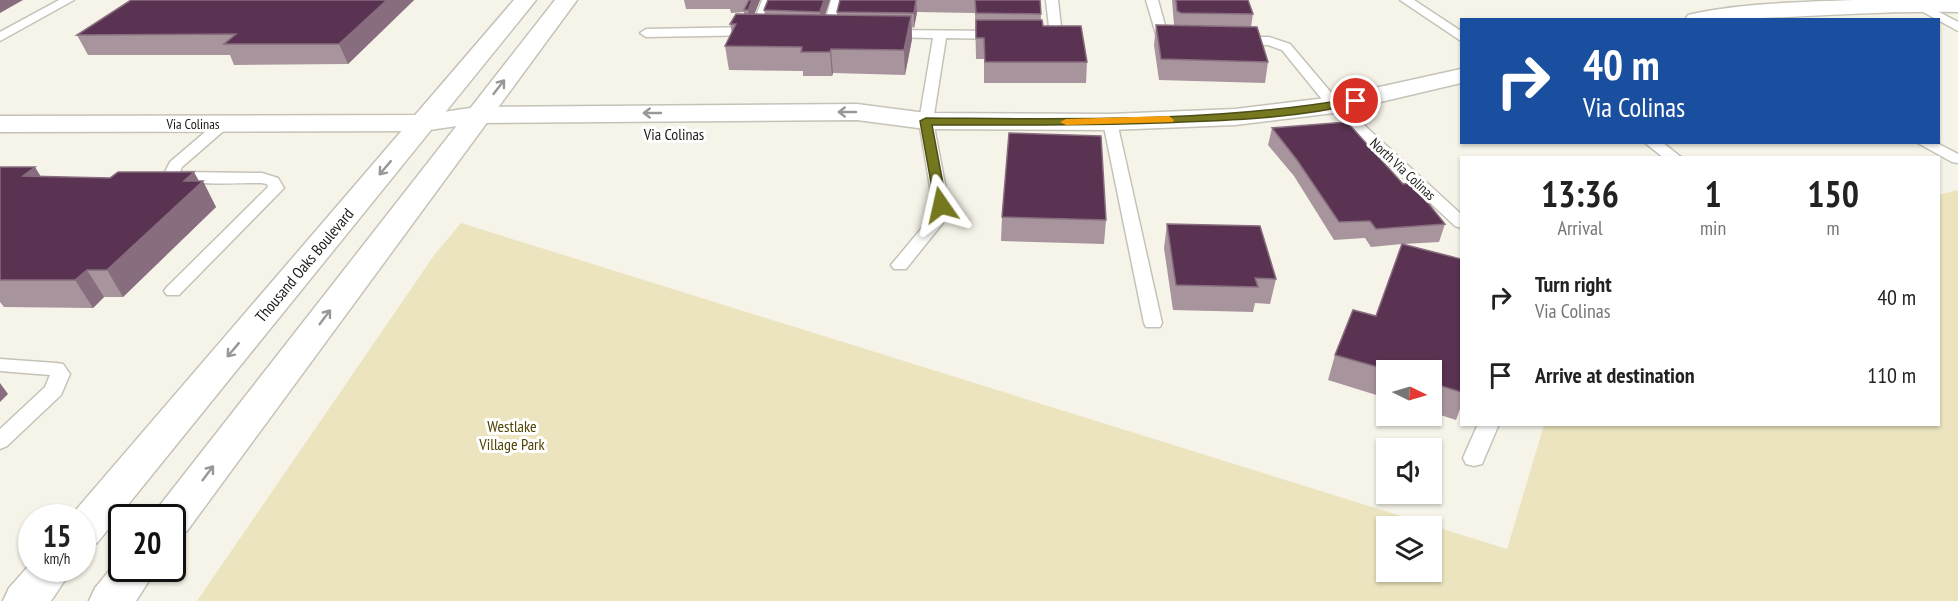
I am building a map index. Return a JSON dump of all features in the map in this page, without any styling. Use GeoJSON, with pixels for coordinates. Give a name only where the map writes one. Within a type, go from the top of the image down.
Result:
{"type":"FeatureCollection","features":[{"type":"Feature","properties":{"kind":"street","name":"Thousand Oaks Boulevard"},"geometry":{"type":"LineString","coordinates":[[96,514],[525,0]]}},
{"type":"Feature","properties":{"kind":"street"},"geometry":{"type":"LineString","coordinates":[[184,504],[566,0]]}},
{"type":"Feature","properties":{"kind":"street"},"geometry":{"type":"LineString","coordinates":[[1716,18],[1816,8],[1918,4],[1958,6]]}},
{"type":"Feature","properties":{"kind":"street","name":"Via Colinas"},"geometry":{"type":"LineString","coordinates":[[2,125],[423,123],[868,134],[926,121],[1110,122],[1234,117],[1334,105],[1460,76]]}},
{"type":"Feature","properties":{"kind":"street"},"geometry":{"type":"LineString","coordinates":[[25,601],[41,582]]}},
{"type":"Feature","properties":{"kind":"street"},"geometry":{"type":"LineString","coordinates":[[111,601],[125,582]]}},
{"type":"Feature","properties":{"kind":"lane"},"geometry":{"type":"LineString","coordinates":[[0,37],[68,0]]}},
{"type":"Feature","properties":{"kind":"lane"},"geometry":{"type":"LineString","coordinates":[[760,31],[757,26],[768,0]]}},
{"type":"Feature","properties":{"kind":"lane"},"geometry":{"type":"LineString","coordinates":[[828,33],[837,0]]}},
{"type":"Feature","properties":{"kind":"lane"},"geometry":{"type":"LineString","coordinates":[[873,34],[1044,35],[1053,32],[1055,27],[1052,0]]}},
{"type":"Feature","properties":{"kind":"lane"},"geometry":{"type":"LineString","coordinates":[[1152,0],[1160,31],[1176,39],[1187,40]]}},
{"type":"Feature","properties":{"kind":"lane"},"geometry":{"type":"LineString","coordinates":[[1406,0],[1460,36]]}},
{"type":"Feature","properties":{"kind":"lane"},"geometry":{"type":"LineString","coordinates":[[1918,4],[1958,27]]}},
{"type":"Feature","properties":{"kind":"lane"},"geometry":{"type":"LineString","coordinates":[[646,33],[760,31],[777,33]]}},
{"type":"Feature","properties":{"kind":"lane"},"geometry":{"type":"LineString","coordinates":[[900,265],[934,224],[941,205],[926,121],[940,34]]}},
{"type":"Feature","properties":{"kind":"lane","name":"North Via Colinas"},"geometry":{"type":"LineString","coordinates":[[1222,40],[1279,43],[1286,47],[1334,105],[1460,222]]}},
{"type":"Feature","properties":{"kind":"lane"},"geometry":{"type":"LineString","coordinates":[[1110,122],[1153,323]]}},
{"type":"Feature","properties":{"kind":"lane"},"geometry":{"type":"LineString","coordinates":[[173,291],[276,188],[273,181],[262,178],[182,177],[172,174],[175,165],[223,124]]}},
{"type":"Feature","properties":{"kind":"lane"},"geometry":{"type":"LineString","coordinates":[[1654,144],[1672,156]]}},
{"type":"Feature","properties":{"kind":"lane"},"geometry":{"type":"LineString","coordinates":[[1927,144],[1957,159]]}},
{"type":"Feature","properties":{"kind":"lane"},"geometry":{"type":"LineString","coordinates":[[0,365],[56,369],[60,374],[54,390],[0,441]]}},
{"type":"Feature","properties":{"kind":"lane"},"geometry":{"type":"LineString","coordinates":[[1474,458],[1488,426]]}},
{"type":"Feature","properties":{"kind":"green space","name":"Westlake Village Park"},"geometry":{"type":"Polygon","coordinates":[[[1958,190],[1958,601],[197,601],[435,254],[461,223],[1401,516],[1376,516],[1376,582],[1442,582],[1442,529],[1507,549],[1544,426],[1940,426],[1940,194],[1958,190]]]}},
{"type":"Feature","properties":{"kind":"building"},"geometry":{"type":"Polygon","coordinates":[[[131,0],[387,0],[339,44],[224,44],[236,34],[77,35],[131,0]]]}},
{"type":"Feature","properties":{"kind":"building"},"geometry":{"type":"Polygon","coordinates":[[[749,0],[752,0],[748,10],[744,10],[749,0]]]}},
{"type":"Feature","properties":{"kind":"building"},"geometry":{"type":"Polygon","coordinates":[[[768,0],[824,0],[820,12],[764,10],[768,0]]]}},
{"type":"Feature","properties":{"kind":"building"},"geometry":{"type":"Polygon","coordinates":[[[840,0],[916,0],[914,13],[837,12],[840,0]]]}},
{"type":"Feature","properties":{"kind":"building"},"geometry":{"type":"Polygon","coordinates":[[[975,0],[1040,0],[1041,14],[976,13],[975,0]]]}},
{"type":"Feature","properties":{"kind":"building"},"geometry":{"type":"Polygon","coordinates":[[[1176,0],[1248,0],[1253,14],[1181,13],[1177,11],[1176,0]]]}},
{"type":"Feature","properties":{"kind":"building"},"geometry":{"type":"Polygon","coordinates":[[[736,14],[911,16],[904,50],[831,49],[830,52],[801,52],[802,47],[725,46],[736,24],[730,24],[736,14]]]}},
{"type":"Feature","properties":{"kind":"building"},"geometry":{"type":"Polygon","coordinates":[[[976,20],[1042,20],[1043,26],[1081,26],[1087,62],[985,62],[984,38],[976,38],[976,20]]]}},
{"type":"Feature","properties":{"kind":"building"},"geometry":{"type":"Polygon","coordinates":[[[1156,25],[1257,27],[1268,62],[1161,59],[1156,25]]]}},
{"type":"Feature","properties":{"kind":"building"},"geometry":{"type":"Polygon","coordinates":[[[1347,122],[1403,184],[1412,183],[1445,224],[1376,229],[1370,221],[1339,222],[1272,128],[1347,122]]]}},
{"type":"Feature","properties":{"kind":"building"},"geometry":{"type":"Polygon","coordinates":[[[1009,133],[1101,136],[1106,220],[1002,217],[1009,133]]]}},
{"type":"Feature","properties":{"kind":"building"},"geometry":{"type":"Polygon","coordinates":[[[0,167],[35,167],[23,176],[110,178],[118,172],[194,172],[184,181],[203,181],[107,270],[87,270],[75,280],[0,280],[0,167]]]}},
{"type":"Feature","properties":{"kind":"building"},"geometry":{"type":"Polygon","coordinates":[[[1167,224],[1260,226],[1276,279],[1255,278],[1258,287],[1176,285],[1167,224]]]}},
{"type":"Feature","properties":{"kind":"building"},"geometry":{"type":"Polygon","coordinates":[[[1402,244],[1460,259],[1460,392],[1442,386],[1442,360],[1376,360],[1376,367],[1335,355],[1353,310],[1376,316],[1402,244]]]}},
{"type":"Feature","properties":{"kind":"slow traffic"},"geometry":{"type":"LineString","coordinates":[[1066,122],[1169,120]]}},
{"type":"Feature","properties":{"kind":"route"},"geometry":{"type":"LineString","coordinates":[[941,205],[926,121],[1110,122],[1234,117],[1307,110],[1356,101]]}}]}
